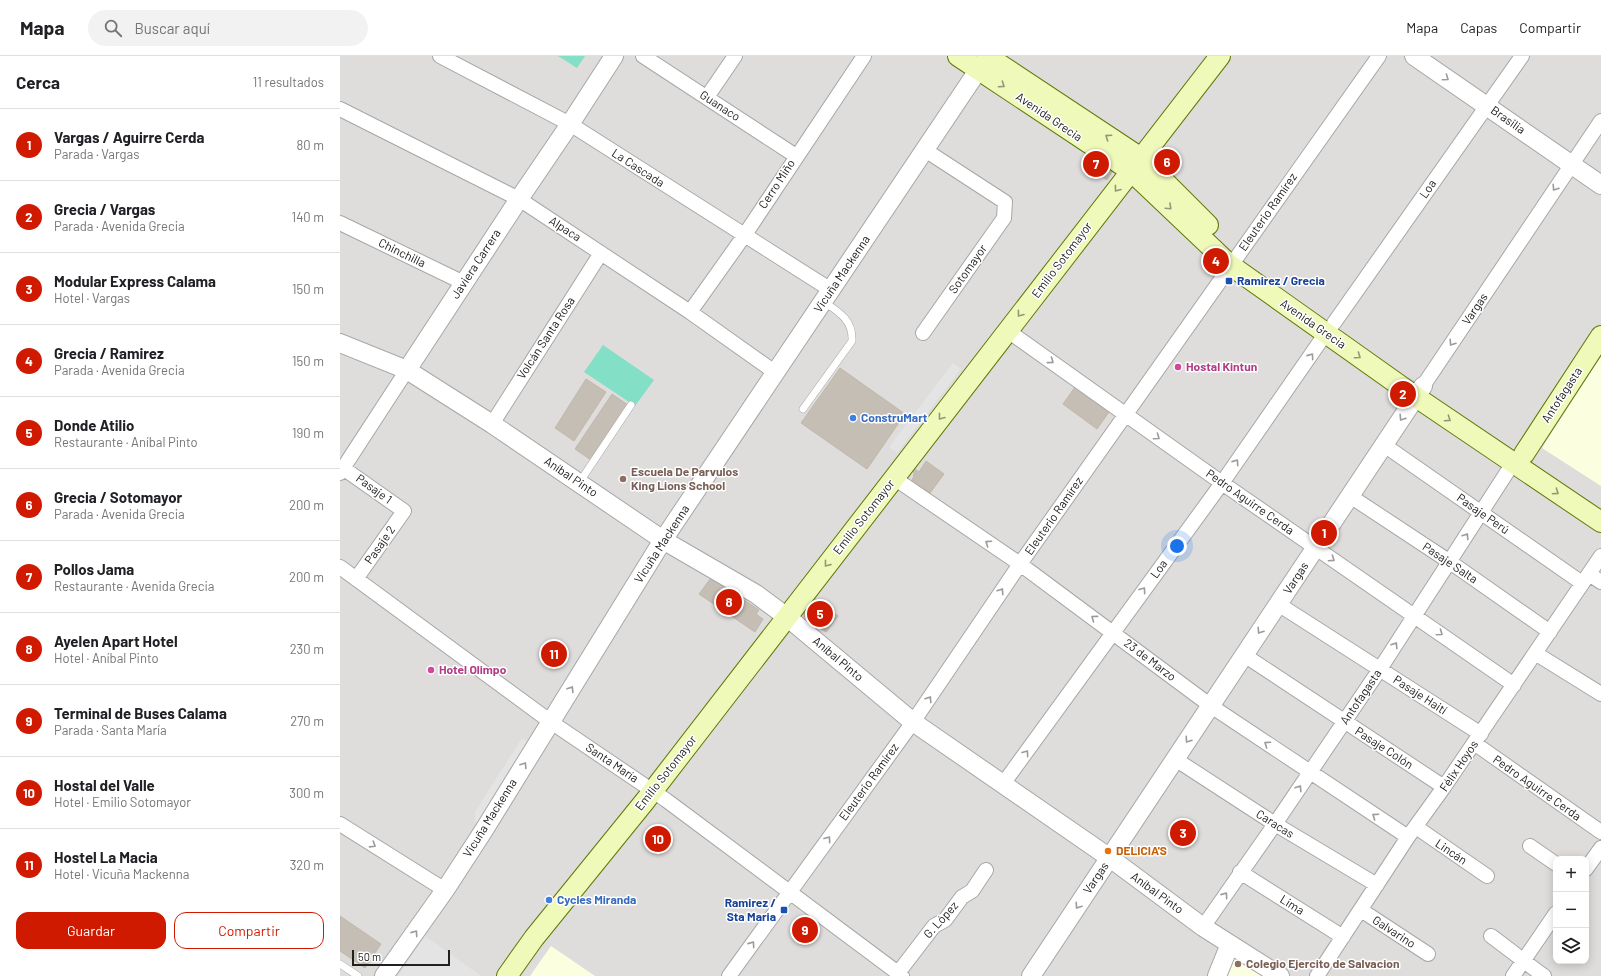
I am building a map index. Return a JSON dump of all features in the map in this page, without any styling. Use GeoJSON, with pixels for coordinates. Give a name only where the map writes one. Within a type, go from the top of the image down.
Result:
{"type":"FeatureCollection","features":[{"type":"Feature","properties":{"kind":"main road","name":"Avenida Grecia"},"geometry":{"type":"LineString","coordinates":[[958,56],[985,60],[1136,164],[1234,260],[1420,391],[1519,458],[1601,506]]}},
{"type":"Feature","properties":{"kind":"main road","name":"Emilio Sotomayor"},"geometry":{"type":"LineString","coordinates":[[507,976],[534,938],[787,617],[1220,56]]}},
{"type":"Feature","properties":{"kind":"main road","name":"Antofagasta"},"geometry":{"type":"LineString","coordinates":[[1519,458],[1601,336]]}},
{"type":"Feature","properties":{"kind":"main road","name":"Avenida Grecia"},"geometry":{"type":"LineString","coordinates":[[1519,458],[1601,522]]}},
{"type":"Feature","properties":{"kind":"street","name":"La Cascada"},"geometry":{"type":"LineString","coordinates":[[440,56],[570,124],[744,236],[827,296]]}},
{"type":"Feature","properties":{"kind":"street","name":"Javiera Carrera"},"geometry":{"type":"LineString","coordinates":[[342,471],[614,56]]}},
{"type":"Feature","properties":{"kind":"street","name":"Guanaco"},"geometry":{"type":"LineString","coordinates":[[643,56],[796,156]]}},
{"type":"Feature","properties":{"kind":"street"},"geometry":{"type":"LineString","coordinates":[[707,97],[735,56]]}},
{"type":"Feature","properties":{"kind":"street","name":"Cerro Miño"},"geometry":{"type":"LineString","coordinates":[[690,312],[744,236],[864,56]]}},
{"type":"Feature","properties":{"kind":"street","name":"Eleuterio Ramírez"},"geometry":{"type":"LineString","coordinates":[[730,976],[789,892],[913,722],[1020,564],[1379,56]]}},
{"type":"Feature","properties":{"kind":"street","name":"Brasilia"},"geometry":{"type":"LineString","coordinates":[[1414,56],[1601,185]]}},
{"type":"Feature","properties":{"kind":"street","name":"Loa"},"geometry":{"type":"LineString","coordinates":[[1004,784],[1222,482],[1522,56]]}},
{"type":"Feature","properties":{"kind":"street","name":"Vicuña Mackenna"},"geometry":{"type":"LineString","coordinates":[[388,973],[445,890],[664,540],[985,60]]}},
{"type":"Feature","properties":{"kind":"street","name":"Alpaca"},"geometry":{"type":"LineString","coordinates":[[340,110],[519,199],[690,312],[776,373]]}},
{"type":"Feature","properties":{"kind":"street","name":"Vargas"},"geometry":{"type":"LineString","coordinates":[[1031,976],[1601,121]]}},
{"type":"Feature","properties":{"kind":"street","name":"Sotomayor"},"geometry":{"type":"LineString","coordinates":[[923,333],[1004,218],[1005,202],[925,150]]}},
{"type":"Feature","properties":{"kind":"street","name":"Chinchilla"},"geometry":{"type":"LineString","coordinates":[[340,223],[464,283]]}},
{"type":"Feature","properties":{"kind":"street","name":"Volcán Santa Rosa"},"geometry":{"type":"LineString","coordinates":[[492,424],[600,253]]}},
{"type":"Feature","properties":{"kind":"street","name":"Pedro Aguirre Cerda"},"geometry":{"type":"LineString","coordinates":[[1008,331],[1316,548],[1514,685]]}},
{"type":"Feature","properties":{"kind":"street","name":"Aníbal Pinto"},"geometry":{"type":"LineString","coordinates":[[340,343],[407,370],[492,424],[664,540],[756,594],[787,617],[913,722],[1110,858],[1203,927],[1280,976]]}},
{"type":"Feature","properties":{"kind":"street","name":"Pasaje Perú"},"geometry":{"type":"LineString","coordinates":[[1384,445],[1481,512],[1586,578],[1601,582]]}},
{"type":"Feature","properties":{"kind":"street","name":"Antofagasta"},"geometry":{"type":"LineString","coordinates":[[1203,927],[1380,669],[1481,512],[1519,458]]}},
{"type":"Feature","properties":{"kind":"street","name":"Pasaje 1"},"geometry":{"type":"LineString","coordinates":[[342,471],[404,511]]}},
{"type":"Feature","properties":{"kind":"street","name":"23 de Marzo"},"geometry":{"type":"LineString","coordinates":[[894,478],[1020,564],[1211,706],[1309,772],[1412,832]]}},
{"type":"Feature","properties":{"kind":"street","name":"Pasaje Salta"},"geometry":{"type":"LineString","coordinates":[[1350,496],[1450,562],[1550,632]]}},
{"type":"Feature","properties":{"kind":"street","name":"Pasaje 2"},"geometry":{"type":"LineString","coordinates":[[356,579],[404,511]]}},
{"type":"Feature","properties":{"kind":"street","name":"Félix Hoyos"},"geometry":{"type":"LineString","coordinates":[[1317,976],[1412,832],[1601,556]]}},
{"type":"Feature","properties":{"kind":"street","name":"Santa María"},"geometry":{"type":"LineString","coordinates":[[340,567],[551,722],[652,790],[900,975]]}},
{"type":"Feature","properties":{"kind":"street","name":"Pasaje Haití"},"geometry":{"type":"LineString","coordinates":[[1278,604],[1380,669],[1477,739]]}},
{"type":"Feature","properties":{"kind":"street"},"geometry":{"type":"LineString","coordinates":[[1535,653],[1601,694]]}},
{"type":"Feature","properties":{"kind":"street","name":"Pasaje Colón"},"geometry":{"type":"LineString","coordinates":[[1244,655],[1444,787]]}},
{"type":"Feature","properties":{"kind":"street","name":"Pedro Aguirre Cerda"},"geometry":{"type":"LineString","coordinates":[[1477,739],[1601,832]]}},
{"type":"Feature","properties":{"kind":"street","name":"Caracas"},"geometry":{"type":"LineString","coordinates":[[1175,759],[1275,824],[1377,885]]}},
{"type":"Feature","properties":{"kind":"street"},"geometry":{"type":"LineString","coordinates":[[340,824],[445,890]]}},
{"type":"Feature","properties":{"kind":"street","name":"Lincán"},"geometry":{"type":"LineString","coordinates":[[1412,832],[1486,876]]}},
{"type":"Feature","properties":{"kind":"street"},"geometry":{"type":"LineString","coordinates":[[1530,846],[1553,862]]}},
{"type":"Feature","properties":{"kind":"street"},"geometry":{"type":"LineString","coordinates":[[1589,865],[1601,848]]}},
{"type":"Feature","properties":{"kind":"street","name":"G. López"},"geometry":{"type":"LineString","coordinates":[[900,975],[934,926],[945,920],[962,897],[972,891],[986,870]]}},
{"type":"Feature","properties":{"kind":"street","name":"Lima"},"geometry":{"type":"LineString","coordinates":[[1240,872],[1343,937]]}},
{"type":"Feature","properties":{"kind":"street","name":"Galvarino"},"geometry":{"type":"LineString","coordinates":[[1361,910],[1428,954]]}},
{"type":"Feature","properties":{"kind":"street"},"geometry":{"type":"LineString","coordinates":[[1514,976],[1553,918]]}},
{"type":"Feature","properties":{"kind":"street"},"geometry":{"type":"LineString","coordinates":[[1491,936],[1544,976]]}},
{"type":"Feature","properties":{"kind":"street"},"geometry":{"type":"LineString","coordinates":[[1217,976],[1230,944]]}},
{"type":"Feature","properties":{"kind":"lane"},"geometry":{"type":"LineString","coordinates":[[803,409],[852,341],[851,329],[843,315],[827,296]]}},
{"type":"Feature","properties":{"kind":"lane"},"geometry":{"type":"LineString","coordinates":[[578,483],[631,406]]}},
{"type":"Feature","properties":{"kind":"lane"},"geometry":{"type":"LineString","coordinates":[[340,964],[358,976]]}},
{"type":"Feature","properties":{"kind":"shaded area"},"geometry":{"type":"Polygon","coordinates":[[[340,56],[1601,56],[1601,976],[340,976],[340,56]]]}},
{"type":"Feature","properties":{"kind":"shaded area"},"geometry":{"type":"Polygon","coordinates":[[[1601,356],[1601,486],[1542,448],[1601,356]]]}},
{"type":"Feature","properties":{"kind":"shaded area"},"geometry":{"type":"Polygon","coordinates":[[[953,363],[961,369],[897,453],[889,447],[953,363]]]}},
{"type":"Feature","properties":{"kind":"shaded area"},"geometry":{"type":"Polygon","coordinates":[[[522,738],[532,744],[481,824],[475,821],[475,812],[522,738]]]}},
{"type":"Feature","properties":{"kind":"shaded area"},"geometry":{"type":"Polygon","coordinates":[[[425,936],[481,976],[398,976],[425,936]]]}},
{"type":"Feature","properties":{"kind":"shaded area"},"geometry":{"type":"Polygon","coordinates":[[[551,946],[595,976],[530,976],[551,946]]]}},
{"type":"Feature","properties":{"kind":"shaded area","name":"Colegio Ejercito de Salvacion"},"geometry":{"type":"Polygon","coordinates":[[[1232,952],[1264,976],[1223,976],[1232,952]]]}},
{"type":"Feature","properties":{"kind":"green space"},"geometry":{"type":"Polygon","coordinates":[[[558,56],[585,56],[577,68],[558,56]]]}},
{"type":"Feature","properties":{"kind":"green space"},"geometry":{"type":"Polygon","coordinates":[[[603,345],[654,380],[635,406],[584,372],[603,345]]]}},
{"type":"Feature","properties":{"kind":"building"},"geometry":{"type":"Polygon","coordinates":[[[1092,149],[1114,169],[1107,180],[1081,163],[1092,149]]]}},
{"type":"Feature","properties":{"kind":"building","name":"ConstruMart"},"geometry":{"type":"Polygon","coordinates":[[[840,368],[905,414],[867,469],[801,423],[840,368]]]}},
{"type":"Feature","properties":{"kind":"building"},"geometry":{"type":"Polygon","coordinates":[[[586,379],[606,392],[574,441],[555,428],[586,379]]]}},
{"type":"Feature","properties":{"kind":"building"},"geometry":{"type":"Polygon","coordinates":[[[1075,387],[1109,412],[1097,429],[1063,404],[1075,387]]]}},
{"type":"Feature","properties":{"kind":"building"},"geometry":{"type":"Polygon","coordinates":[[[612,394],[628,405],[591,460],[575,449],[612,394]]]}},
{"type":"Feature","properties":{"kind":"building"},"geometry":{"type":"Polygon","coordinates":[[[926,461],[944,474],[930,493],[912,480],[915,469],[919,472],[926,461]]]}},
{"type":"Feature","properties":{"kind":"building"},"geometry":{"type":"Polygon","coordinates":[[[711,578],[759,610],[756,614],[763,619],[755,632],[699,594],[711,578]]]}},
{"type":"Feature","properties":{"kind":"building"},"geometry":{"type":"Polygon","coordinates":[[[814,598],[838,616],[826,632],[804,617],[804,612],[814,598]]]}},
{"type":"Feature","properties":{"kind":"building"},"geometry":{"type":"Polygon","coordinates":[[[340,916],[381,944],[365,968],[340,951],[340,916]]]}},
{"type":"Feature","properties":{"kind":"place","name":"Grecia / Sotomayor"},"geometry":{"type":"Point","coordinates":[1167,162]}},
{"type":"Feature","properties":{"kind":"place","name":"Pollos Jama"},"geometry":{"type":"Point","coordinates":[1096,164]}},
{"type":"Feature","properties":{"kind":"place","name":"Grecia / Ramirez"},"geometry":{"type":"Point","coordinates":[1216,261]}},
{"type":"Feature","properties":{"kind":"place","name":"Ramirez / Grecia"},"geometry":{"type":"Point","coordinates":[1229,281]}},
{"type":"Feature","properties":{"kind":"place","name":"Hostal Kintun"},"geometry":{"type":"Point","coordinates":[1178,367]}},
{"type":"Feature","properties":{"kind":"place","name":"Grecia / Vargas"},"geometry":{"type":"Point","coordinates":[1403,394]}},
{"type":"Feature","properties":{"kind":"place","name":"ConstruMart"},"geometry":{"type":"Point","coordinates":[853,418]}},
{"type":"Feature","properties":{"kind":"place","name":"Escuela De Parvulos King Lions School"},"geometry":{"type":"Point","coordinates":[623,479]}},
{"type":"Feature","properties":{"kind":"place","name":"Vargas / Aguirre Cerda"},"geometry":{"type":"Point","coordinates":[1324,533]}},
{"type":"Feature","properties":{"kind":"place","name":"Ayelen Apart Hotel"},"geometry":{"type":"Point","coordinates":[729,602]}},
{"type":"Feature","properties":{"kind":"place","name":"Donde Atilio"},"geometry":{"type":"Point","coordinates":[820,614]}},
{"type":"Feature","properties":{"kind":"place","name":"Hostel La Macia"},"geometry":{"type":"Point","coordinates":[554,654]}},
{"type":"Feature","properties":{"kind":"place","name":"Hotel Olimpo"},"geometry":{"type":"Point","coordinates":[431,670]}},
{"type":"Feature","properties":{"kind":"place","name":"Modular Express Calama"},"geometry":{"type":"Point","coordinates":[1183,833]}},
{"type":"Feature","properties":{"kind":"place","name":"Hostal del Valle"},"geometry":{"type":"Point","coordinates":[658,839]}},
{"type":"Feature","properties":{"kind":"place","name":"DELICIA'S"},"geometry":{"type":"Point","coordinates":[1108,851]}},
{"type":"Feature","properties":{"kind":"place","name":"Cycles Miranda"},"geometry":{"type":"Point","coordinates":[549,900]}},
{"type":"Feature","properties":{"kind":"place","name":"Ramirez / Sta Maria"},"geometry":{"type":"Point","coordinates":[784,910]}},
{"type":"Feature","properties":{"kind":"place","name":"Terminal de Buses Calama"},"geometry":{"type":"Point","coordinates":[805,930]}},
{"type":"Feature","properties":{"kind":"place","name":"Colegio Ejercito de Salvacion"},"geometry":{"type":"Point","coordinates":[1238,964]}}]}
